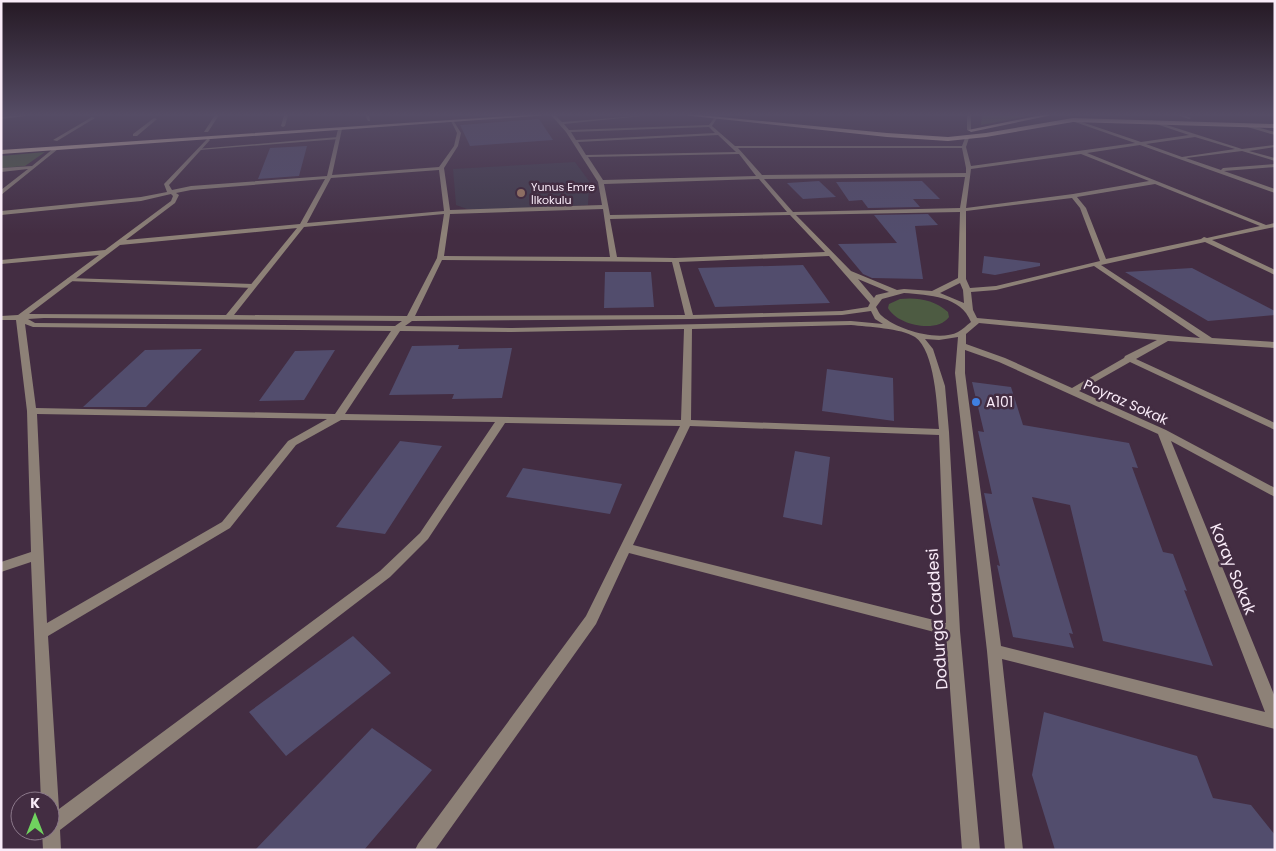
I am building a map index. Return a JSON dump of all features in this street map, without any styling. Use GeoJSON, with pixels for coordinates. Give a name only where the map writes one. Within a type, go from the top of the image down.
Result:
{"type":"FeatureCollection","features":[{"type":"Feature","properties":{"kind":"street"},"geometry":{"type":"LineString","coordinates":[[1,194],[48,155]]}},
{"type":"Feature","properties":{"kind":"street"},"geometry":{"type":"LineString","coordinates":[[1,322],[20,318],[172,202],[176,197],[172,191],[166,188],[167,182],[193,155]]}},
{"type":"Feature","properties":{"kind":"street"},"geometry":{"type":"LineString","coordinates":[[228,317],[303,225],[329,176],[334,155]]}},
{"type":"Feature","properties":{"kind":"street"},"geometry":{"type":"LineString","coordinates":[[42,633],[226,525],[292,442],[337,418],[397,329],[409,319],[440,258],[447,212],[441,168],[450,155]]}},
{"type":"Feature","properties":{"kind":"street"},"geometry":{"type":"LineString","coordinates":[[584,156],[651,155]]}},
{"type":"Feature","properties":{"kind":"street"},"geometry":{"type":"LineString","coordinates":[[741,155],[790,212],[849,273],[872,305],[878,320],[890,327]]}},
{"type":"Feature","properties":{"kind":"street"},"geometry":{"type":"LineString","coordinates":[[965,155],[968,168],[963,210],[962,279],[967,290],[968,310]]}},
{"type":"Feature","properties":{"kind":"street"},"geometry":{"type":"LineString","coordinates":[[968,168],[1061,155]]}},
{"type":"Feature","properties":{"kind":"street"},"geometry":{"type":"LineString","coordinates":[[1087,155],[1275,231]]}},
{"type":"Feature","properties":{"kind":"street"},"geometry":{"type":"LineString","coordinates":[[1176,155],[1275,191]]}},
{"type":"Feature","properties":{"kind":"street"},"geometry":{"type":"LineString","coordinates":[[1183,157],[1199,155]]}},
{"type":"Feature","properties":{"kind":"street"},"geometry":{"type":"LineString","coordinates":[[1258,155],[1275,160]]}},
{"type":"Feature","properties":{"kind":"street"},"geometry":{"type":"LineString","coordinates":[[584,156],[602,182],[614,259]]}},
{"type":"Feature","properties":{"kind":"street"},"geometry":{"type":"LineString","coordinates":[[1220,171],[1275,165]]}},
{"type":"Feature","properties":{"kind":"street"},"geometry":{"type":"LineString","coordinates":[[1,170],[33,167]]}},
{"type":"Feature","properties":{"kind":"street"},"geometry":{"type":"LineString","coordinates":[[1,212],[142,199],[172,191],[212,186],[441,168]]}},
{"type":"Feature","properties":{"kind":"street"},"geometry":{"type":"LineString","coordinates":[[602,182],[759,177],[966,175]]}},
{"type":"Feature","properties":{"kind":"street"},"geometry":{"type":"LineString","coordinates":[[608,217],[963,210],[1073,196],[1155,182]]}},
{"type":"Feature","properties":{"kind":"street"},"geometry":{"type":"LineString","coordinates":[[1073,196],[1083,208],[1099,263],[1211,341]]}},
{"type":"Feature","properties":{"kind":"street"},"geometry":{"type":"LineString","coordinates":[[118,244],[447,212],[606,207]]}},
{"type":"Feature","properties":{"kind":"street"},"geometry":{"type":"LineString","coordinates":[[967,290],[996,288],[1275,224]]}},
{"type":"Feature","properties":{"kind":"street"},"geometry":{"type":"LineString","coordinates":[[1204,240],[1275,273]]}},
{"type":"Feature","properties":{"kind":"street"},"geometry":{"type":"LineString","coordinates":[[1,262],[107,252]]}},
{"type":"Feature","properties":{"kind":"street"},"geometry":{"type":"LineString","coordinates":[[440,258],[675,260],[830,254]]}},
{"type":"Feature","properties":{"kind":"street"},"geometry":{"type":"LineString","coordinates":[[424,850],[590,620],[686,423],[689,322],[675,260]]}},
{"type":"Feature","properties":{"kind":"street"},"geometry":{"type":"LineString","coordinates":[[849,273],[895,292]]}},
{"type":"Feature","properties":{"kind":"street"},"geometry":{"type":"LineString","coordinates":[[933,294],[962,279]]}},
{"type":"Feature","properties":{"kind":"street"},"geometry":{"type":"LineString","coordinates":[[20,318],[33,325],[512,330],[842,313],[872,305],[881,295],[895,292],[918,291],[959,303],[968,310],[975,324],[962,340],[960,373],[994,651],[1014,850]]}},
{"type":"Feature","properties":{"kind":"street"},"geometry":{"type":"LineString","coordinates":[[1,318],[44,316],[228,317],[851,323],[890,327],[918,336],[962,340]]}},
{"type":"Feature","properties":{"kind":"street"},"geometry":{"type":"LineString","coordinates":[[20,318],[32,411],[37,555],[50,791]]}},
{"type":"Feature","properties":{"kind":"street"},"geometry":{"type":"LineString","coordinates":[[974,320],[1167,338],[1275,345]]}},
{"type":"Feature","properties":{"kind":"street","name":"Dodurga Caddesi"},"geometry":{"type":"LineString","coordinates":[[918,336],[929,349],[940,386],[944,432],[953,631],[971,850]]}},
{"type":"Feature","properties":{"kind":"street"},"geometry":{"type":"LineString","coordinates":[[1071,392],[1128,358],[1167,338]]}},
{"type":"Feature","properties":{"kind":"street","name":"Poyraz Sokak"},"geometry":{"type":"LineString","coordinates":[[962,340],[1071,392],[1162,432],[1275,492]]}},
{"type":"Feature","properties":{"kind":"street"},"geometry":{"type":"LineString","coordinates":[[1128,358],[1275,427]]}},
{"type":"Feature","properties":{"kind":"street"},"geometry":{"type":"LineString","coordinates":[[32,411],[686,423],[944,432]]}},
{"type":"Feature","properties":{"kind":"street"},"geometry":{"type":"LineString","coordinates":[[60,819],[385,574],[424,536],[502,420]]}},
{"type":"Feature","properties":{"kind":"street","name":"Koray Sokak"},"geometry":{"type":"LineString","coordinates":[[1162,432],[1275,717]]}},
{"type":"Feature","properties":{"kind":"street"},"geometry":{"type":"LineString","coordinates":[[626,548],[953,631]]}},
{"type":"Feature","properties":{"kind":"street"},"geometry":{"type":"LineString","coordinates":[[1,567],[37,555]]}},
{"type":"Feature","properties":{"kind":"street"},"geometry":{"type":"LineString","coordinates":[[994,651],[1275,722]]}},
{"type":"Feature","properties":{"kind":"lane"},"geometry":{"type":"LineString","coordinates":[[69,280],[118,280],[176,285],[253,286]]}},
{"type":"Feature","properties":{"kind":"shaded area","name":"Yunus Emre İlkokulu"},"geometry":{"type":"Polygon","coordinates":[[[575,162],[589,181],[588,205],[490,210],[467,209],[456,205],[453,169],[575,162]]]}},
{"type":"Feature","properties":{"kind":"green space"},"geometry":{"type":"Polygon","coordinates":[[[41,155],[25,166],[1,168],[1,156],[41,155]]]}},
{"type":"Feature","properties":{"kind":"green space"},"geometry":{"type":"Polygon","coordinates":[[[913,298],[932,302],[948,312],[949,317],[936,325],[927,326],[908,323],[893,314],[888,308],[889,304],[900,299],[913,298]]]}},
{"type":"Feature","properties":{"kind":"building"},"geometry":{"type":"Polygon","coordinates":[[[267,155],[305,155],[299,176],[258,179],[267,155]]]}},
{"type":"Feature","properties":{"kind":"building"},"geometry":{"type":"Polygon","coordinates":[[[819,181],[836,197],[803,199],[787,183],[819,181]]]}},
{"type":"Feature","properties":{"kind":"building"},"geometry":{"type":"Polygon","coordinates":[[[922,181],[940,199],[913,199],[920,207],[868,208],[862,200],[849,201],[836,182],[922,181]]]}},
{"type":"Feature","properties":{"kind":"building"},"geometry":{"type":"Polygon","coordinates":[[[928,214],[938,225],[915,226],[923,279],[872,278],[863,274],[838,244],[897,243],[874,215],[928,214]]]}},
{"type":"Feature","properties":{"kind":"building"},"geometry":{"type":"Polygon","coordinates":[[[984,256],[1040,263],[1040,266],[995,275],[982,273],[984,256]]]}},
{"type":"Feature","properties":{"kind":"building"},"geometry":{"type":"Polygon","coordinates":[[[803,265],[830,303],[715,307],[698,268],[803,265]]]}},
{"type":"Feature","properties":{"kind":"building"},"geometry":{"type":"Polygon","coordinates":[[[1192,268],[1275,311],[1275,315],[1208,321],[1125,272],[1192,268]]]}},
{"type":"Feature","properties":{"kind":"building"},"geometry":{"type":"Polygon","coordinates":[[[605,272],[651,272],[654,307],[604,308],[605,272]]]}},
{"type":"Feature","properties":{"kind":"building"},"geometry":{"type":"Polygon","coordinates":[[[459,345],[458,349],[512,348],[502,398],[452,399],[454,394],[389,395],[412,346],[459,345]]]}},
{"type":"Feature","properties":{"kind":"building"},"geometry":{"type":"Polygon","coordinates":[[[202,349],[146,407],[83,407],[145,350],[202,349]]]}},
{"type":"Feature","properties":{"kind":"building"},"geometry":{"type":"Polygon","coordinates":[[[335,350],[304,400],[259,401],[295,351],[335,350]]]}},
{"type":"Feature","properties":{"kind":"building"},"geometry":{"type":"Polygon","coordinates":[[[827,369],[893,378],[894,421],[822,411],[827,369]]]}},
{"type":"Feature","properties":{"kind":"building"},"geometry":{"type":"Polygon","coordinates":[[[972,382],[1011,387],[1023,425],[1129,443],[1138,468],[1132,467],[1163,552],[1173,554],[1187,591],[1184,590],[1213,666],[1103,641],[1070,505],[1032,497],[1073,634],[1069,633],[1074,648],[1013,637],[984,493],[992,494],[978,431],[984,432],[972,382]]]}},
{"type":"Feature","properties":{"kind":"building"},"geometry":{"type":"Polygon","coordinates":[[[400,441],[442,446],[385,534],[336,527],[400,441]]]}},
{"type":"Feature","properties":{"kind":"building"},"geometry":{"type":"Polygon","coordinates":[[[795,451],[830,457],[822,525],[783,517],[795,451]]]}},
{"type":"Feature","properties":{"kind":"building"},"geometry":{"type":"Polygon","coordinates":[[[523,468],[622,484],[610,514],[506,497],[523,468]]]}},
{"type":"Feature","properties":{"kind":"building"},"geometry":{"type":"Polygon","coordinates":[[[353,636],[391,673],[286,756],[249,712],[353,636]]]}},
{"type":"Feature","properties":{"kind":"building"},"geometry":{"type":"Polygon","coordinates":[[[1044,712],[1197,756],[1213,798],[1251,805],[1275,835],[1275,850],[1055,850],[1032,775],[1044,712]]]}},
{"type":"Feature","properties":{"kind":"building"},"geometry":{"type":"Polygon","coordinates":[[[372,728],[432,770],[364,850],[255,850],[372,728]]]}},
{"type":"Feature","properties":{"kind":"place","name":"Yunus Emre İlkokulu"},"geometry":{"type":"Point","coordinates":[521,193]}},
{"type":"Feature","properties":{"kind":"place","name":"A101"},"geometry":{"type":"Point","coordinates":[976,402]}}]}
